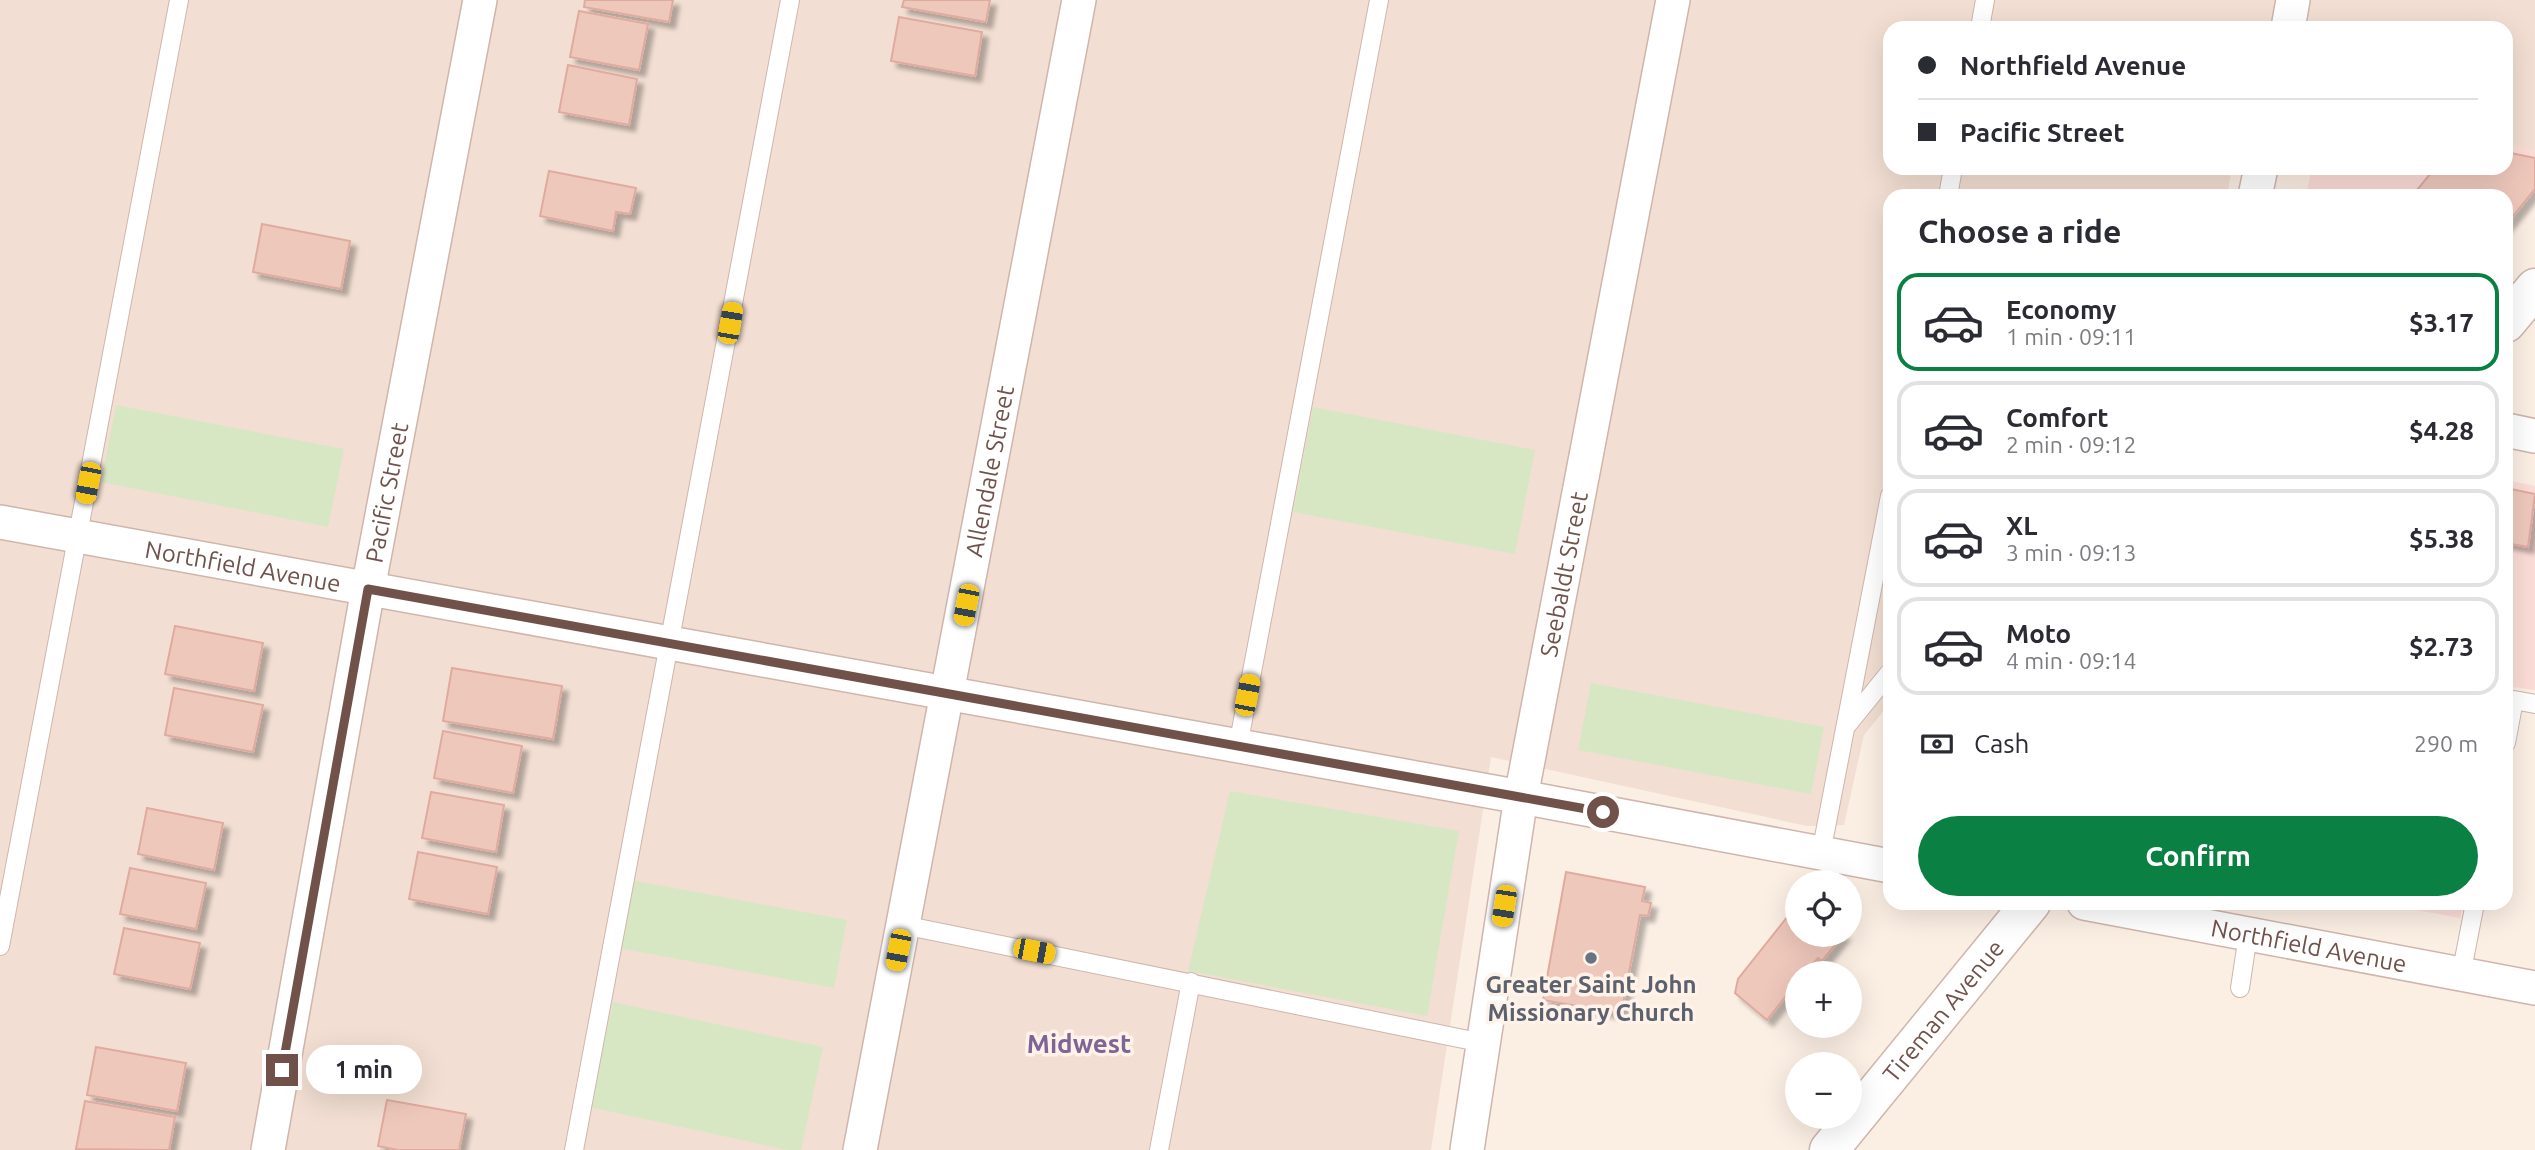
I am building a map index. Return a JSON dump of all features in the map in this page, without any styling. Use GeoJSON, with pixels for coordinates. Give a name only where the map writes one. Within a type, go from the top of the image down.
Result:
{"type":"FeatureCollection","features":[{"type":"Feature","properties":{"kind":"street","name":"Pacific Street"},"geometry":{"type":"LineString","coordinates":[[268,1150],[368,589],[480,0]]}},
{"type":"Feature","properties":{"kind":"street","name":"Allendale Street"},"geometry":{"type":"LineString","coordinates":[[860,1150],[1080,0]]}},
{"type":"Feature","properties":{"kind":"street","name":"Seebaldt Street"},"geometry":{"type":"LineString","coordinates":[[1467,1150],[1521,797],[1674,0]]}},
{"type":"Feature","properties":{"kind":"street"},"geometry":{"type":"LineString","coordinates":[[2289,21],[2293,0]]}},
{"type":"Feature","properties":{"kind":"street"},"geometry":{"type":"LineString","coordinates":[[2513,315],[2535,288]]}},
{"type":"Feature","properties":{"kind":"street"},"geometry":{"type":"LineString","coordinates":[[2513,431],[2535,436]]}},
{"type":"Feature","properties":{"kind":"street","name":"Northfield Avenue"},"geometry":{"type":"LineString","coordinates":[[0,522],[1883,865]]}},
{"type":"Feature","properties":{"kind":"street","name":"Tireman Avenue"},"geometry":{"type":"LineString","coordinates":[[1829,1150],[2025,910]]}},
{"type":"Feature","properties":{"kind":"street","name":"Northfield Avenue"},"geometry":{"type":"LineString","coordinates":[[2120,910],[2535,988]]}},
{"type":"Feature","properties":{"kind":"lane"},"geometry":{"type":"LineString","coordinates":[[0,946],[179,0]]}},
{"type":"Feature","properties":{"kind":"lane"},"geometry":{"type":"LineString","coordinates":[[574,1150],[790,0]]}},
{"type":"Feature","properties":{"kind":"lane"},"geometry":{"type":"LineString","coordinates":[[1238,746],[1380,0]]}},
{"type":"Feature","properties":{"kind":"lane"},"geometry":{"type":"LineString","coordinates":[[1981,21],[1985,0]]}},
{"type":"Feature","properties":{"kind":"lane"},"geometry":{"type":"LineString","coordinates":[[1821,853],[1883,533]]}},
{"type":"Feature","properties":{"kind":"lane"},"geometry":{"type":"LineString","coordinates":[[1846,727],[1883,681]]}},
{"type":"Feature","properties":{"kind":"lane"},"geometry":{"type":"LineString","coordinates":[[2513,705],[2514,700],[2535,704]]}},
{"type":"Feature","properties":{"kind":"lane"},"geometry":{"type":"LineString","coordinates":[[2461,975],[2474,910]]}},
{"type":"Feature","properties":{"kind":"lane"},"geometry":{"type":"LineString","coordinates":[[903,925],[1483,1043]]}},
{"type":"Feature","properties":{"kind":"lane"},"geometry":{"type":"LineString","coordinates":[[2240,988],[2248,935]]}},
{"type":"Feature","properties":{"kind":"lane"},"geometry":{"type":"LineString","coordinates":[[1159,1150],[1191,982]]}},
{"type":"Feature","properties":{"kind":"shaded area"},"geometry":{"type":"Polygon","coordinates":[[[0,0],[2535,0],[2535,156],[2513,151],[2513,21],[1883,21],[1883,175],[2231,175],[2228,189],[1883,189],[1883,712],[1864,735],[1844,825],[1807,826],[1491,757],[1431,1150],[0,1150],[0,0]]]}},
{"type":"Feature","properties":{"kind":"shaded area"},"geometry":{"type":"Polygon","coordinates":[[[2513,145],[2535,150],[2535,187],[2513,194],[2513,189],[2308,189],[2310,175],[2513,175],[2513,145]]]}},
{"type":"Feature","properties":{"kind":"shaded area"},"geometry":{"type":"Polygon","coordinates":[[[2513,481],[2535,486],[2535,690],[2513,687],[2513,481]]]}},
{"type":"Feature","properties":{"kind":"shaded area"},"geometry":{"type":"Polygon","coordinates":[[[2417,910],[2462,910],[2460,918],[2417,910]]]}},
{"type":"Feature","properties":{"kind":"green space"},"geometry":{"type":"Polygon","coordinates":[[[116,405],[344,449],[328,527],[101,482],[116,405]]]}},
{"type":"Feature","properties":{"kind":"green space"},"geometry":{"type":"Polygon","coordinates":[[[1313,407],[1535,450],[1515,554],[1293,512],[1313,407]]]}},
{"type":"Feature","properties":{"kind":"green space"},"geometry":{"type":"Polygon","coordinates":[[[1591,683],[1824,727],[1811,794],[1578,750],[1591,683]]]}},
{"type":"Feature","properties":{"kind":"green space"},"geometry":{"type":"Polygon","coordinates":[[[1230,791],[1459,831],[1427,1016],[1188,971],[1230,791]]]}},
{"type":"Feature","properties":{"kind":"green space"},"geometry":{"type":"Polygon","coordinates":[[[631,880],[847,920],[834,988],[619,948],[631,880]]]}},
{"type":"Feature","properties":{"kind":"green space"},"geometry":{"type":"Polygon","coordinates":[[[613,1002],[823,1047],[801,1150],[787,1150],[590,1107],[613,1002]]]}},
{"type":"Feature","properties":{"kind":"building"},"geometry":{"type":"Polygon","coordinates":[[[585,0],[673,0],[669,22],[584,7],[585,0]]]}},
{"type":"Feature","properties":{"kind":"building"},"geometry":{"type":"Polygon","coordinates":[[[904,0],[990,0],[986,22],[902,7],[904,0]]]}},
{"type":"Feature","properties":{"kind":"building"},"geometry":{"type":"Polygon","coordinates":[[[579,11],[648,24],[639,70],[570,57],[579,11]]]}},
{"type":"Feature","properties":{"kind":"building"},"geometry":{"type":"Polygon","coordinates":[[[899,17],[982,32],[975,76],[891,61],[899,17]]]}},
{"type":"Feature","properties":{"kind":"building"},"geometry":{"type":"Polygon","coordinates":[[[568,65],[637,79],[629,125],[559,112],[568,65]]]}},
{"type":"Feature","properties":{"kind":"building"},"geometry":{"type":"Polygon","coordinates":[[[2513,153],[2535,158],[2535,189],[2513,216],[2513,189],[2418,189],[2429,175],[2513,175],[2513,153]]]}},
{"type":"Feature","properties":{"kind":"building"},"geometry":{"type":"Polygon","coordinates":[[[549,171],[636,188],[630,214],[616,212],[613,231],[540,216],[549,171]]]}},
{"type":"Feature","properties":{"kind":"building"},"geometry":{"type":"Polygon","coordinates":[[[262,224],[350,241],[341,289],[253,272],[262,224]]]}},
{"type":"Feature","properties":{"kind":"building"},"geometry":{"type":"Polygon","coordinates":[[[2513,489],[2535,494],[2528,547],[2513,544],[2513,489]]]}},
{"type":"Feature","properties":{"kind":"building"},"geometry":{"type":"Polygon","coordinates":[[[175,626],[263,643],[254,691],[165,674],[175,626]]]}},
{"type":"Feature","properties":{"kind":"building"},"geometry":{"type":"Polygon","coordinates":[[[452,668],[562,686],[553,739],[443,721],[452,668]]]}},
{"type":"Feature","properties":{"kind":"building"},"geometry":{"type":"Polygon","coordinates":[[[174,688],[263,705],[253,752],[165,735],[174,688]]]}},
{"type":"Feature","properties":{"kind":"building"},"geometry":{"type":"Polygon","coordinates":[[[443,731],[522,746],[513,793],[434,778],[443,731]]]}},
{"type":"Feature","properties":{"kind":"building"},"geometry":{"type":"Polygon","coordinates":[[[431,792],[504,805],[496,852],[422,838],[431,792]]]}},
{"type":"Feature","properties":{"kind":"building"},"geometry":{"type":"Polygon","coordinates":[[[147,808],[223,823],[214,870],[138,854],[147,808]]]}},
{"type":"Feature","properties":{"kind":"building"},"geometry":{"type":"Polygon","coordinates":[[[418,852],[497,867],[488,914],[409,899],[418,852]]]}},
{"type":"Feature","properties":{"kind":"building"},"geometry":{"type":"Polygon","coordinates":[[[130,868],[206,883],[196,929],[120,914],[130,868]]]}},
{"type":"Feature","properties":{"kind":"building","name":"Greater Saint John Missionary Church"},"geometry":{"type":"Polygon","coordinates":[[[1566,872],[1645,887],[1642,901],[1651,903],[1648,916],[1640,915],[1621,1014],[1543,1000],[1566,872]]]}},
{"type":"Feature","properties":{"kind":"building"},"geometry":{"type":"Polygon","coordinates":[[[1785,920],[1785,947],[1833,947],[1822,961],[1818,958],[1815,961],[1785,961],[1785,997],[1767,1020],[1735,993],[1738,979],[1785,920]]]}},
{"type":"Feature","properties":{"kind":"building"},"geometry":{"type":"Polygon","coordinates":[[[124,928],[200,943],[190,989],[114,974],[124,928]]]}},
{"type":"Feature","properties":{"kind":"building"},"geometry":{"type":"Polygon","coordinates":[[[96,1047],[186,1063],[177,1111],[87,1095],[96,1047]]]}},
{"type":"Feature","properties":{"kind":"building"},"geometry":{"type":"Polygon","coordinates":[[[387,1100],[466,1114],[459,1150],[398,1150],[378,1146],[387,1100]]]}},
{"type":"Feature","properties":{"kind":"building"},"geometry":{"type":"Polygon","coordinates":[[[85,1101],[175,1117],[169,1150],[76,1149],[85,1101]]]}},
{"type":"Feature","properties":{"kind":"place","name":"Greater Saint John Missionary Church"},"geometry":{"type":"Point","coordinates":[1591,958]}},
{"type":"Feature","properties":{"kind":"district","name":"Midwest"},"geometry":{"type":"Point","coordinates":[1079,1043]}},
{"type":"Feature","properties":{"kind":"route"},"geometry":{"type":"LineString","coordinates":[[282,1070],[368,589],[1603,812]]}}]}
